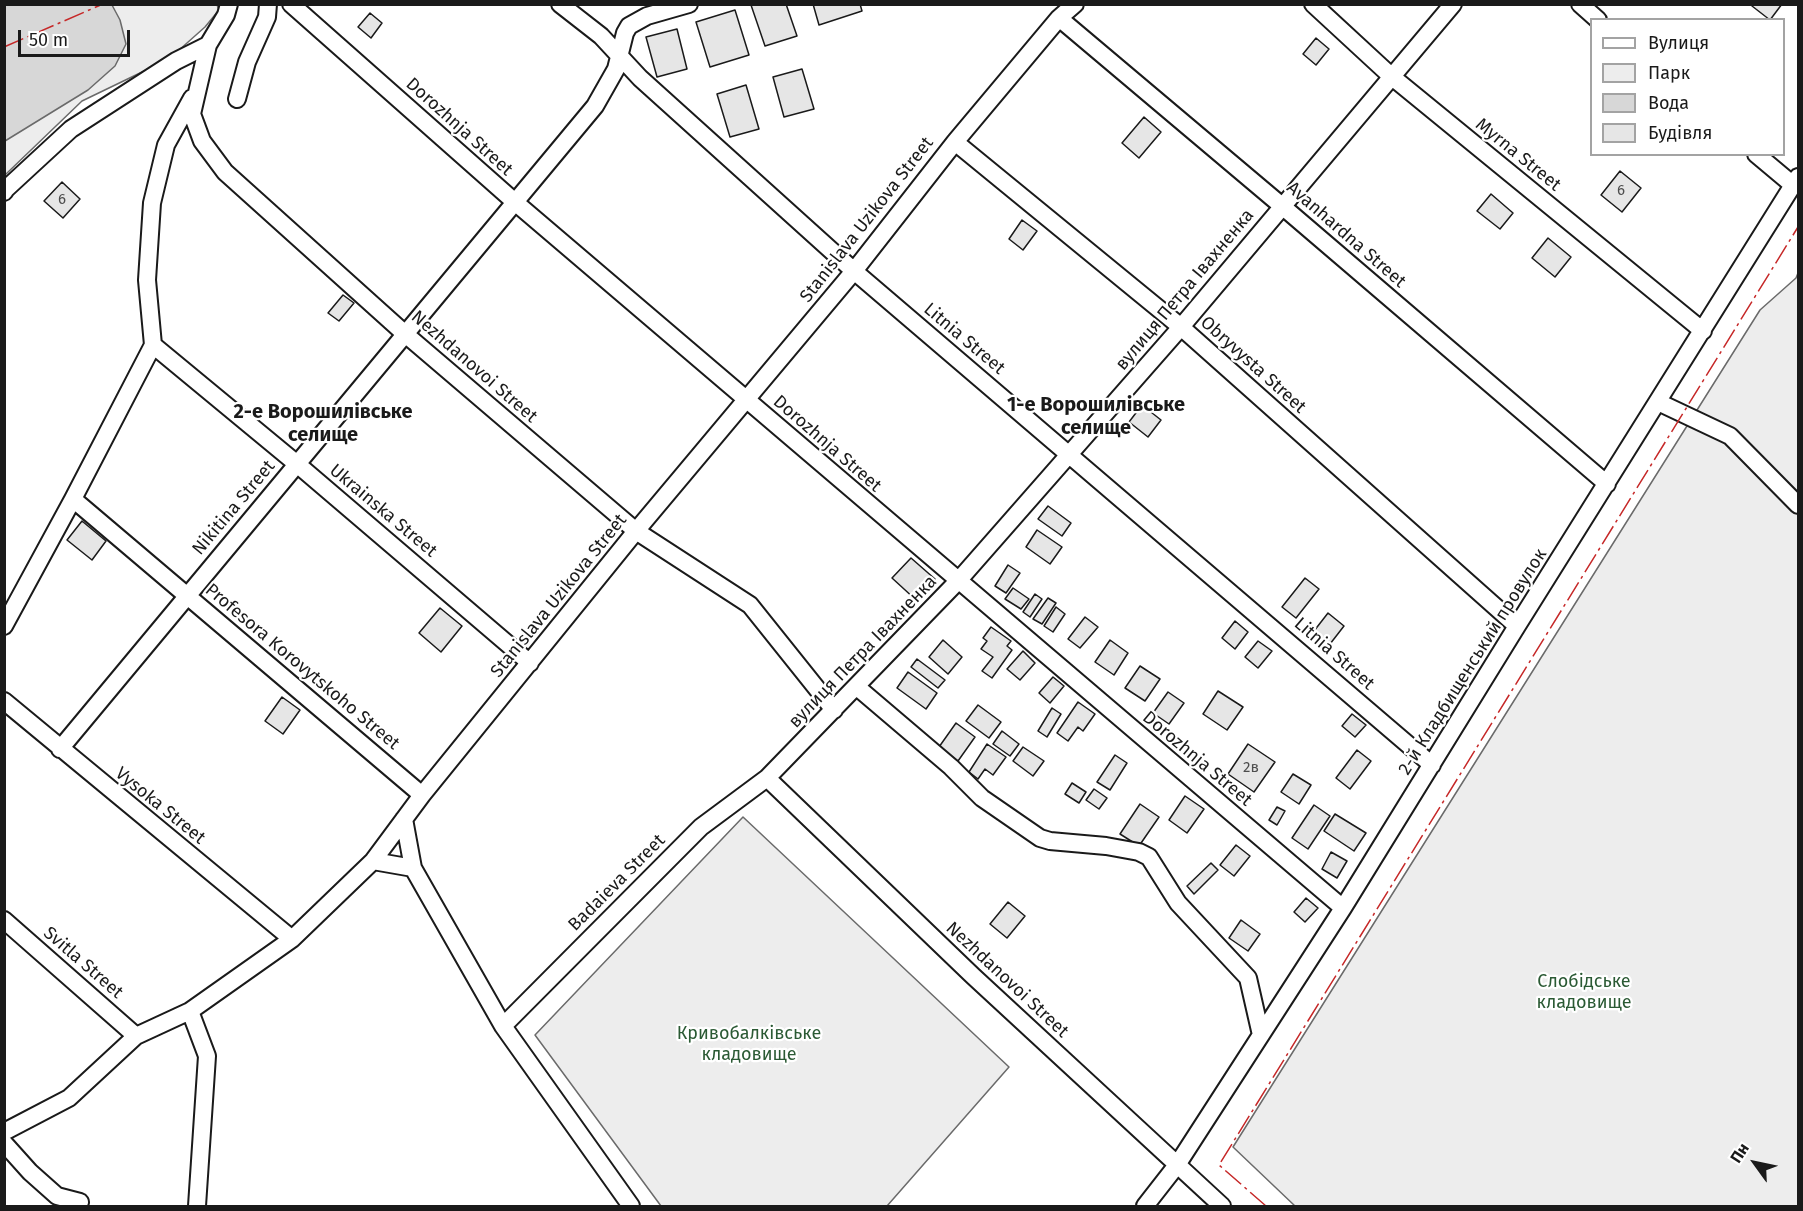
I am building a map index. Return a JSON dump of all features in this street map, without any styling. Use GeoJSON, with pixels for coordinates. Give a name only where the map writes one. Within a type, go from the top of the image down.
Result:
{"type":"FeatureCollection","features":[{"type":"Feature","properties":{"kind":"street","name":"Nezhdanovoi Street"},"geometry":{"type":"LineString","coordinates":[[229,4],[226,15],[208,45],[192,114],[202,141],[225,172],[405,333],[636,531],[750,604],[834,710]]}},
{"type":"Feature","properties":{"kind":"street"},"geometry":{"type":"LineString","coordinates":[[237,99],[247,62],[267,17],[268,4]]}},
{"type":"Feature","properties":{"kind":"street","name":"Litnia Street"},"geometry":{"type":"LineString","coordinates":[[560,4],[601,36],[640,78],[854,271],[1432,765]]}},
{"type":"Feature","properties":{"kind":"street","name":"Nikitina Street"},"geometry":{"type":"LineString","coordinates":[[60,749],[595,106],[610,81],[629,26],[636,21],[689,4]]}},
{"type":"Feature","properties":{"kind":"street","name":"Stanislava Uzikova Street"},"geometry":{"type":"LineString","coordinates":[[4,1132],[69,1098],[136,1036],[190,1011],[292,939],[373,861],[422,795],[636,531],[854,271],[955,142],[1059,18],[1075,4]]}},
{"type":"Feature","properties":{"kind":"street","name":"Myrna Street"},"geometry":{"type":"LineString","coordinates":[[1313,4],[1391,76],[1703,331]]}},
{"type":"Feature","properties":{"kind":"street","name":"вулиця Петра Івахненка"},"geometry":{"type":"LineString","coordinates":[[767,778],[958,581],[1181,327],[1453,4]]}},
{"type":"Feature","properties":{"kind":"street"},"geometry":{"type":"LineString","coordinates":[[1580,4],[1596,18]]}},
{"type":"Feature","properties":{"kind":"street","name":"Dorozhnja Street"},"geometry":{"type":"LineString","coordinates":[[292,5],[516,203],[1343,908]]}},
{"type":"Feature","properties":{"kind":"street","name":"Avanhardna Street"},"geometry":{"type":"LineString","coordinates":[[1059,18],[1607,484]]}},
{"type":"Feature","properties":{"kind":"street"},"geometry":{"type":"LineString","coordinates":[[4,192],[71,129],[176,61],[208,45]]}},
{"type":"Feature","properties":{"kind":"street"},"geometry":{"type":"LineString","coordinates":[[4,626],[153,345],[147,280],[152,203],[166,145],[196,92]]}},
{"type":"Feature","properties":{"kind":"street","name":"Obryvysta Street"},"geometry":{"type":"LineString","coordinates":[[955,142],[1181,327],[1517,626]]}},
{"type":"Feature","properties":{"kind":"street"},"geometry":{"type":"LineString","coordinates":[[1759,156],[1796,181]]}},
{"type":"Feature","properties":{"kind":"street","name":"2-й Кладбищенський провулок"},"geometry":{"type":"LineString","coordinates":[[1145,1206],[1177,1165],[1343,908],[1796,181]]}},
{"type":"Feature","properties":{"kind":"street","name":"Ukrainska Street"},"geometry":{"type":"LineString","coordinates":[[153,345],[297,464],[530,663]]}},
{"type":"Feature","properties":{"kind":"street"},"geometry":{"type":"LineString","coordinates":[[1658,402],[1730,436],[1798,505]]}},
{"type":"Feature","properties":{"kind":"street","name":"Profesora Korovytskoho Street"},"geometry":{"type":"LineString","coordinates":[[73,499],[422,795]]}},
{"type":"Feature","properties":{"kind":"street"},"geometry":{"type":"LineString","coordinates":[[857,687],[951,767],[982,798],[1040,838],[1106,846],[1139,852],[1149,857],[1178,903],[1248,978],[1261,1035]]}},
{"type":"Feature","properties":{"kind":"street","name":"Vysoka Street"},"geometry":{"type":"LineString","coordinates":[[4,701],[292,939]]}},
{"type":"Feature","properties":{"kind":"street","name":"Nezhdanovoi Street"},"geometry":{"type":"LineString","coordinates":[[767,778],[973,976],[1222,1206]]}},
{"type":"Feature","properties":{"kind":"street","name":"Badaieva Street"},"geometry":{"type":"LineString","coordinates":[[503,1026],[701,827],[767,778]]}},
{"type":"Feature","properties":{"kind":"street"},"geometry":{"type":"LineString","coordinates":[[404,819],[413,868],[503,1026],[631,1206]]}},
{"type":"Feature","properties":{"kind":"street"},"geometry":{"type":"LineString","coordinates":[[373,861],[413,868]]}},
{"type":"Feature","properties":{"kind":"street","name":"Svitla Street"},"geometry":{"type":"LineString","coordinates":[[4,920],[136,1036]]}},
{"type":"Feature","properties":{"kind":"street"},"geometry":{"type":"LineString","coordinates":[[1253,999],[1284,999]]}},
{"type":"Feature","properties":{"kind":"street"},"geometry":{"type":"LineString","coordinates":[[190,1011],[207,1056],[197,1206]]}},
{"type":"Feature","properties":{"kind":"street"},"geometry":{"type":"LineString","coordinates":[[4,1143],[30,1172],[57,1196],[80,1202]]}},
{"type":"Feature","properties":{"kind":"green space"},"geometry":{"type":"Polygon","coordinates":[[[5,5],[217,5],[219,10],[205,27],[169,59],[82,101],[5,175],[5,5]]]}},
{"type":"Feature","properties":{"kind":"green space","name":"Слобідське кладовище"},"geometry":{"type":"Polygon","coordinates":[[[1798,273],[1798,1206],[1295,1206],[1233,1147],[1760,310],[1796,278],[1798,273]]]}},
{"type":"Feature","properties":{"kind":"green space","name":"Кривобалківське кладовище"},"geometry":{"type":"Polygon","coordinates":[[[743,817],[1009,1067],[887,1206],[661,1206],[535,1035],[743,817]]]}},
{"type":"Feature","properties":{"kind":"water"},"geometry":{"type":"Polygon","coordinates":[[[5,4],[112,5],[120,20],[126,44],[115,66],[88,90],[5,141],[5,4]]]}},
{"type":"Feature","properties":{"kind":"building"},"geometry":{"type":"Polygon","coordinates":[[[786,4],[797,36],[765,46],[751,5],[786,4]]]}},
{"type":"Feature","properties":{"kind":"building"},"geometry":{"type":"Polygon","coordinates":[[[813,4],[860,4],[862,11],[819,25],[813,4]]]}},
{"type":"Feature","properties":{"kind":"building"},"geometry":{"type":"Polygon","coordinates":[[[1753,4],[1782,4],[1772,18],[1767,18],[1752,6],[1753,4]]]}},
{"type":"Feature","properties":{"kind":"building"},"geometry":{"type":"Polygon","coordinates":[[[735,10],[749,55],[710,67],[696,22],[735,10]]]}},
{"type":"Feature","properties":{"kind":"building"},"geometry":{"type":"Polygon","coordinates":[[[370,13],[382,23],[371,38],[358,27],[370,13]]]}},
{"type":"Feature","properties":{"kind":"building"},"geometry":{"type":"Polygon","coordinates":[[[677,29],[687,69],[657,77],[646,37],[677,29]]]}},
{"type":"Feature","properties":{"kind":"building"},"geometry":{"type":"Polygon","coordinates":[[[1316,38],[1329,49],[1316,65],[1303,54],[1316,38]]]}},
{"type":"Feature","properties":{"kind":"building"},"geometry":{"type":"Polygon","coordinates":[[[802,69],[814,109],[784,117],[773,77],[802,69]]]}},
{"type":"Feature","properties":{"kind":"building"},"geometry":{"type":"Polygon","coordinates":[[[746,85],[759,129],[730,137],[717,94],[746,85]]]}},
{"type":"Feature","properties":{"kind":"building"},"geometry":{"type":"Polygon","coordinates":[[[1144,117],[1161,132],[1139,158],[1122,143],[1144,117]]]}},
{"type":"Feature","properties":{"kind":"building"},"geometry":{"type":"Polygon","coordinates":[[[1620,171],[1641,188],[1622,212],[1601,195],[1620,171]]]}},
{"type":"Feature","properties":{"kind":"building"},"geometry":{"type":"Polygon","coordinates":[[[62,182],[80,199],[63,218],[44,201],[62,182]]]}},
{"type":"Feature","properties":{"kind":"building"},"geometry":{"type":"Polygon","coordinates":[[[1491,194],[1513,213],[1500,229],[1477,211],[1491,194]]]}},
{"type":"Feature","properties":{"kind":"building"},"geometry":{"type":"Polygon","coordinates":[[[1022,220],[1037,231],[1023,250],[1009,239],[1022,220]]]}},
{"type":"Feature","properties":{"kind":"building"},"geometry":{"type":"Polygon","coordinates":[[[1548,238],[1571,257],[1555,277],[1532,258],[1548,238]]]}},
{"type":"Feature","properties":{"kind":"building"},"geometry":{"type":"Polygon","coordinates":[[[343,295],[354,303],[339,321],[328,313],[343,295]]]}},
{"type":"Feature","properties":{"kind":"building"},"geometry":{"type":"Polygon","coordinates":[[[1142,405],[1161,420],[1148,437],[1129,422],[1142,405]]]}},
{"type":"Feature","properties":{"kind":"building"},"geometry":{"type":"Polygon","coordinates":[[[1048,506],[1071,523],[1062,536],[1038,519],[1048,506]]]}},
{"type":"Feature","properties":{"kind":"building"},"geometry":{"type":"Polygon","coordinates":[[[82,521],[106,541],[92,560],[67,540],[82,521]]]}},
{"type":"Feature","properties":{"kind":"building"},"geometry":{"type":"Polygon","coordinates":[[[1037,530],[1062,547],[1050,564],[1026,547],[1037,530]]]}},
{"type":"Feature","properties":{"kind":"building"},"geometry":{"type":"Polygon","coordinates":[[[911,558],[935,579],[916,600],[892,578],[911,558]]]}},
{"type":"Feature","properties":{"kind":"building"},"geometry":{"type":"Polygon","coordinates":[[[1008,565],[1020,573],[1006,593],[995,586],[1008,565]]]}},
{"type":"Feature","properties":{"kind":"building"},"geometry":{"type":"Polygon","coordinates":[[[1305,578],[1319,589],[1296,618],[1282,607],[1305,578]]]}},
{"type":"Feature","properties":{"kind":"building"},"geometry":{"type":"Polygon","coordinates":[[[1013,588],[1029,599],[1021,609],[1005,599],[1013,588]]]}},
{"type":"Feature","properties":{"kind":"building"},"geometry":{"type":"Polygon","coordinates":[[[1035,594],[1042,599],[1030,617],[1023,612],[1035,594]]]}},
{"type":"Feature","properties":{"kind":"building"},"geometry":{"type":"Polygon","coordinates":[[[1048,598],[1056,603],[1042,624],[1033,619],[1048,598]]]}},
{"type":"Feature","properties":{"kind":"building"},"geometry":{"type":"Polygon","coordinates":[[[1056,607],[1065,614],[1053,632],[1044,626],[1056,607]]]}},
{"type":"Feature","properties":{"kind":"building"},"geometry":{"type":"Polygon","coordinates":[[[440,608],[462,626],[441,652],[419,633],[440,608]]]}},
{"type":"Feature","properties":{"kind":"building"},"geometry":{"type":"Polygon","coordinates":[[[1328,613],[1344,626],[1330,644],[1314,631],[1328,613]]]}},
{"type":"Feature","properties":{"kind":"building"},"geometry":{"type":"Polygon","coordinates":[[[1085,617],[1098,627],[1080,648],[1068,639],[1085,617]]]}},
{"type":"Feature","properties":{"kind":"building"},"geometry":{"type":"Polygon","coordinates":[[[1235,621],[1248,632],[1235,649],[1222,638],[1235,621]]]}},
{"type":"Feature","properties":{"kind":"building"},"geometry":{"type":"Polygon","coordinates":[[[991,627],[1011,641],[1007,646],[1012,650],[992,678],[982,671],[993,657],[981,649],[987,641],[983,638],[991,627]]]}},
{"type":"Feature","properties":{"kind":"building"},"geometry":{"type":"Polygon","coordinates":[[[943,640],[962,657],[948,674],[929,657],[943,640]]]}},
{"type":"Feature","properties":{"kind":"building"},"geometry":{"type":"Polygon","coordinates":[[[1110,640],[1128,653],[1114,675],[1095,662],[1110,640]]]}},
{"type":"Feature","properties":{"kind":"building"},"geometry":{"type":"Polygon","coordinates":[[[1258,641],[1272,651],[1258,668],[1245,657],[1258,641]]]}},
{"type":"Feature","properties":{"kind":"building"},"geometry":{"type":"Polygon","coordinates":[[[1023,651],[1035,663],[1020,680],[1007,669],[1023,651]]]}},
{"type":"Feature","properties":{"kind":"building"},"geometry":{"type":"Polygon","coordinates":[[[917,659],[945,680],[938,688],[911,667],[917,659]]]}},
{"type":"Feature","properties":{"kind":"building"},"geometry":{"type":"Polygon","coordinates":[[[1140,666],[1160,679],[1145,701],[1125,688],[1140,666]]]}},
{"type":"Feature","properties":{"kind":"building"},"geometry":{"type":"Polygon","coordinates":[[[908,672],[937,693],[926,709],[897,688],[908,672]]]}},
{"type":"Feature","properties":{"kind":"building"},"geometry":{"type":"Polygon","coordinates":[[[1053,677],[1064,686],[1050,703],[1039,693],[1053,677]]]}},
{"type":"Feature","properties":{"kind":"building"},"geometry":{"type":"Polygon","coordinates":[[[1218,691],[1243,707],[1227,730],[1203,714],[1218,691]]]}},
{"type":"Feature","properties":{"kind":"building"},"geometry":{"type":"Polygon","coordinates":[[[1168,692],[1184,703],[1169,724],[1153,713],[1168,692]]]}},
{"type":"Feature","properties":{"kind":"building"},"geometry":{"type":"Polygon","coordinates":[[[282,697],[300,710],[283,734],[265,721],[282,697]]]}},
{"type":"Feature","properties":{"kind":"building"},"geometry":{"type":"Polygon","coordinates":[[[1078,702],[1095,714],[1083,731],[1078,727],[1068,741],[1057,733],[1078,702]]]}},
{"type":"Feature","properties":{"kind":"building"},"geometry":{"type":"Polygon","coordinates":[[[978,705],[1001,722],[989,738],[966,721],[978,705]]]}},
{"type":"Feature","properties":{"kind":"building"},"geometry":{"type":"Polygon","coordinates":[[[1052,708],[1061,714],[1047,737],[1038,731],[1052,708]]]}},
{"type":"Feature","properties":{"kind":"building"},"geometry":{"type":"Polygon","coordinates":[[[1352,714],[1366,725],[1355,737],[1342,726],[1352,714]]]}},
{"type":"Feature","properties":{"kind":"building"},"geometry":{"type":"Polygon","coordinates":[[[956,723],[975,737],[958,761],[939,747],[956,723]]]}},
{"type":"Feature","properties":{"kind":"building"},"geometry":{"type":"Polygon","coordinates":[[[1002,731],[1019,744],[1010,756],[993,744],[1002,731]]]}},
{"type":"Feature","properties":{"kind":"building"},"geometry":{"type":"Polygon","coordinates":[[[987,744],[1006,757],[993,775],[985,769],[978,779],[969,772],[987,744]]]}},
{"type":"Feature","properties":{"kind":"building"},"geometry":{"type":"Polygon","coordinates":[[[1248,744],[1275,762],[1254,792],[1228,774],[1248,744]]]}},
{"type":"Feature","properties":{"kind":"building"},"geometry":{"type":"Polygon","coordinates":[[[1023,747],[1044,761],[1033,776],[1013,761],[1023,747]]]}},
{"type":"Feature","properties":{"kind":"building"},"geometry":{"type":"Polygon","coordinates":[[[1357,750],[1371,761],[1350,789],[1336,778],[1357,750]]]}},
{"type":"Feature","properties":{"kind":"building"},"geometry":{"type":"Polygon","coordinates":[[[1115,755],[1127,763],[1110,790],[1097,782],[1115,755]]]}},
{"type":"Feature","properties":{"kind":"building"},"geometry":{"type":"Polygon","coordinates":[[[1293,774],[1311,785],[1299,804],[1281,792],[1293,774]]]}},
{"type":"Feature","properties":{"kind":"building"},"geometry":{"type":"Polygon","coordinates":[[[1072,783],[1086,792],[1079,803],[1065,794],[1072,783]]]}},
{"type":"Feature","properties":{"kind":"building"},"geometry":{"type":"Polygon","coordinates":[[[1094,789],[1107,798],[1099,809],[1086,800],[1094,789]]]}},
{"type":"Feature","properties":{"kind":"building"},"geometry":{"type":"Polygon","coordinates":[[[1185,796],[1204,809],[1187,833],[1169,820],[1185,796]]]}},
{"type":"Feature","properties":{"kind":"building"},"geometry":{"type":"Polygon","coordinates":[[[1140,804],[1159,817],[1139,846],[1120,834],[1140,804]]]}},
{"type":"Feature","properties":{"kind":"building"},"geometry":{"type":"Polygon","coordinates":[[[1314,805],[1330,816],[1308,849],[1292,838],[1314,805]]]}},
{"type":"Feature","properties":{"kind":"building"},"geometry":{"type":"Polygon","coordinates":[[[1277,807],[1285,811],[1277,825],[1269,820],[1277,807]]]}},
{"type":"Feature","properties":{"kind":"building"},"geometry":{"type":"Polygon","coordinates":[[[1335,814],[1366,833],[1354,851],[1324,831],[1335,814]]]}},
{"type":"Feature","properties":{"kind":"building"},"geometry":{"type":"Polygon","coordinates":[[[1236,845],[1250,856],[1234,876],[1220,865],[1236,845]]]}},
{"type":"Feature","properties":{"kind":"building"},"geometry":{"type":"Polygon","coordinates":[[[1331,852],[1347,861],[1337,878],[1322,869],[1331,852]]]}},
{"type":"Feature","properties":{"kind":"building"},"geometry":{"type":"Polygon","coordinates":[[[1211,863],[1218,870],[1194,894],[1187,886],[1211,863]]]}},
{"type":"Feature","properties":{"kind":"building"},"geometry":{"type":"Polygon","coordinates":[[[1306,898],[1318,908],[1305,922],[1294,912],[1306,898]]]}},
{"type":"Feature","properties":{"kind":"building"},"geometry":{"type":"Polygon","coordinates":[[[1008,902],[1025,916],[1007,938],[990,924],[1008,902]]]}},
{"type":"Feature","properties":{"kind":"building"},"geometry":{"type":"Polygon","coordinates":[[[1241,920],[1260,934],[1248,951],[1229,938],[1241,920]]]}},
{"type":"Feature","properties":{"kind":"power"},"geometry":{"type":"LineString","coordinates":[[4,47],[103,4]]}},
{"type":"Feature","properties":{"kind":"power"},"geometry":{"type":"LineString","coordinates":[[1266,1206],[1219,1165],[1798,227]]}},
{"type":"Feature","properties":{"kind":"district","name":"1-е Ворошилівське селище"},"geometry":{"type":"Point","coordinates":[1096,416]}},
{"type":"Feature","properties":{"kind":"district","name":"2-е Ворошилівське селище"},"geometry":{"type":"Point","coordinates":[323,424]}}]}
